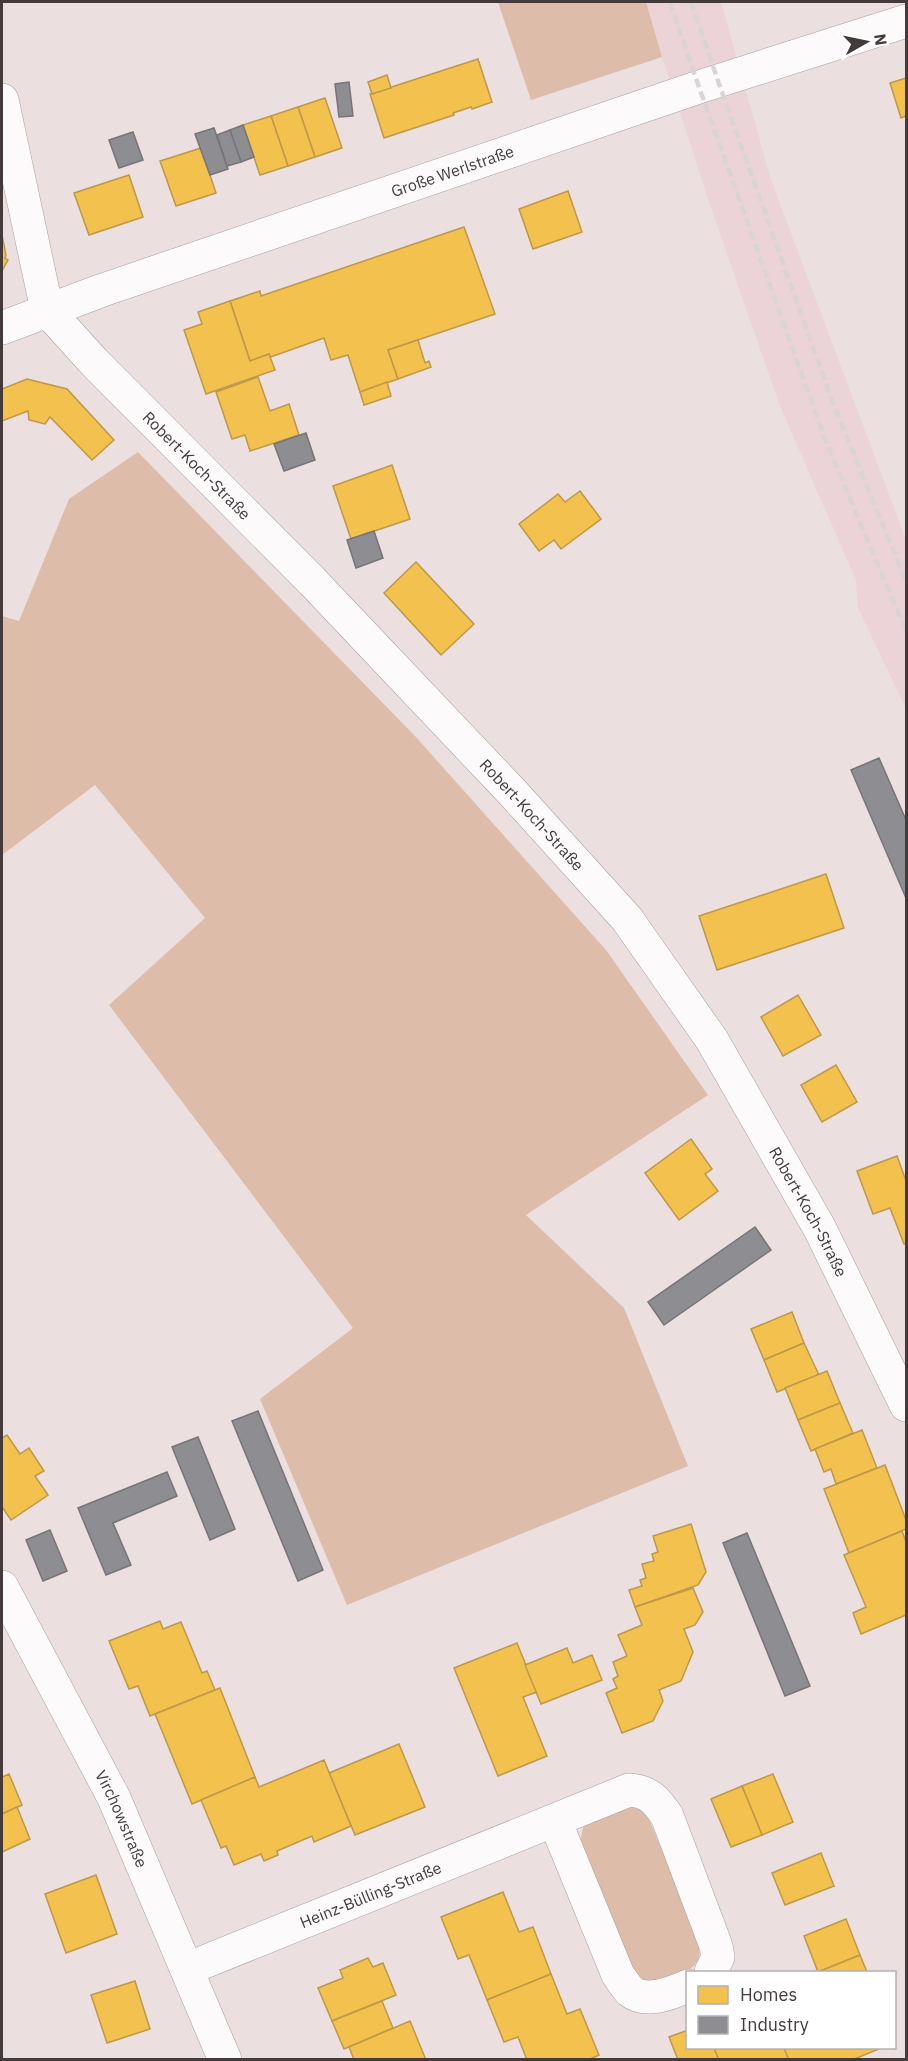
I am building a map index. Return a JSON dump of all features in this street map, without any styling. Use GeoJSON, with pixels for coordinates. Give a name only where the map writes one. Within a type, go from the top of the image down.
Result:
{"type":"FeatureCollection","features":[{"type":"Feature","properties":{"kind":"street","name":"Große Werlstraße"},"geometry":{"type":"LineString","coordinates":[[2,328],[47,310],[699,87],[906,21]]}},
{"type":"Feature","properties":{"kind":"street"},"geometry":{"type":"LineString","coordinates":[[2,100],[47,310]]}},
{"type":"Feature","properties":{"kind":"street","name":"Robert-Koch-Straße"},"geometry":{"type":"LineString","coordinates":[[47,310],[94,362],[312,581],[513,793],[627,919],[712,1040],[820,1230],[906,1405]]}},
{"type":"Feature","properties":{"kind":"street","name":"Virchowstraße"},"geometry":{"type":"LineString","coordinates":[[2,1587],[114,1798],[225,2060]]}},
{"type":"Feature","properties":{"kind":"street","name":"Heinz-Bülling-Straße"},"geometry":{"type":"LineString","coordinates":[[187,1969],[629,1790],[641,1791],[656,1800],[667,1816],[716,1946],[718,1957],[711,1971]]}},
{"type":"Feature","properties":{"kind":"street"},"geometry":{"type":"LineString","coordinates":[[555,1821],[618,1975],[629,1990],[639,1996],[660,1996],[686,1986]]}},
{"type":"Feature","properties":{"kind":"shaded area"},"geometry":{"type":"Polygon","coordinates":[[[498,2],[646,2],[662,57],[531,100],[498,2]]]}},
{"type":"Feature","properties":{"kind":"shaded area"},"geometry":{"type":"Polygon","coordinates":[[[646,2],[721,2],[771,180],[906,540],[906,709],[858,608],[856,580],[780,406],[709,202],[646,2]]]}},
{"type":"Feature","properties":{"kind":"shaded area"},"geometry":{"type":"Polygon","coordinates":[[[138,452],[415,736],[606,950],[708,1095],[526,1215],[624,1308],[688,1466],[347,1605],[260,1399],[353,1328],[109,1005],[205,918],[95,785],[2,855],[2,616],[19,621],[69,499],[138,452]]]}},
{"type":"Feature","properties":{"kind":"shaded area"},"geometry":{"type":"Polygon","coordinates":[[[631,1806],[639,1808],[648,1817],[699,1940],[699,1958],[687,1971],[672,1979],[657,1983],[644,1982],[633,1973],[580,1843],[583,1828],[587,1822],[631,1806]]]}},
{"type":"Feature","properties":{"kind":"building: Homes"},"geometry":{"type":"Polygon","coordinates":[[[478,59],[492,102],[453,113],[454,115],[384,138],[370,94],[478,59]]]}},
{"type":"Feature","properties":{"kind":"building: Homes"},"geometry":{"type":"Polygon","coordinates":[[[387,75],[391,88],[372,94],[368,82],[387,75]]]}},
{"type":"Feature","properties":{"kind":"building: Homes"},"geometry":{"type":"Polygon","coordinates":[[[906,78],[906,116],[901,118],[890,83],[906,78]]]}},
{"type":"Feature","properties":{"kind":"building: Homes"},"geometry":{"type":"Polygon","coordinates":[[[325,98],[342,148],[315,157],[298,107],[325,98]]]}},
{"type":"Feature","properties":{"kind":"building: Homes"},"geometry":{"type":"Polygon","coordinates":[[[298,107],[315,157],[288,166],[271,116],[298,107]]]}},
{"type":"Feature","properties":{"kind":"building: Homes"},"geometry":{"type":"Polygon","coordinates":[[[271,116],[288,166],[260,175],[243,125],[271,116]]]}},
{"type":"Feature","properties":{"kind":"building: Homes"},"geometry":{"type":"Polygon","coordinates":[[[201,148],[216,193],[176,206],[160,161],[201,148]]]}},
{"type":"Feature","properties":{"kind":"building: Homes"},"geometry":{"type":"Polygon","coordinates":[[[129,175],[143,217],[89,235],[74,193],[129,175]]]}},
{"type":"Feature","properties":{"kind":"building: Homes"},"geometry":{"type":"Polygon","coordinates":[[[568,191],[582,232],[533,249],[519,209],[568,191]]]}},
{"type":"Feature","properties":{"kind":"building: Homes"},"geometry":{"type":"Polygon","coordinates":[[[464,227],[495,314],[388,350],[398,379],[360,392],[348,355],[331,360],[324,338],[270,357],[269,354],[250,361],[230,301],[260,291],[261,296],[464,227]]]}},
{"type":"Feature","properties":{"kind":"building: Homes"},"geometry":{"type":"Polygon","coordinates":[[[2,235],[5,258],[8,260],[2,271],[2,235]]]}},
{"type":"Feature","properties":{"kind":"building: Homes"},"geometry":{"type":"Polygon","coordinates":[[[230,301],[250,361],[269,354],[275,370],[206,394],[184,330],[202,324],[198,312],[230,301]]]}},
{"type":"Feature","properties":{"kind":"building: Homes"},"geometry":{"type":"Polygon","coordinates":[[[418,340],[425,363],[429,361],[431,367],[398,379],[388,350],[418,340]]]}},
{"type":"Feature","properties":{"kind":"building: Homes"},"geometry":{"type":"Polygon","coordinates":[[[258,377],[270,411],[289,404],[299,435],[250,451],[245,435],[232,439],[216,392],[258,377]]]}},
{"type":"Feature","properties":{"kind":"building: Homes"},"geometry":{"type":"Polygon","coordinates":[[[27,379],[67,389],[114,440],[92,460],[50,417],[45,424],[29,420],[28,411],[2,421],[2,389],[27,379]]]}},
{"type":"Feature","properties":{"kind":"building: Homes"},"geometry":{"type":"Polygon","coordinates":[[[387,382],[391,396],[364,405],[360,392],[387,382]]]}},
{"type":"Feature","properties":{"kind":"building: Homes"},"geometry":{"type":"Polygon","coordinates":[[[392,465],[410,519],[351,539],[333,486],[392,465]]]}},
{"type":"Feature","properties":{"kind":"building: Homes"},"geometry":{"type":"Polygon","coordinates":[[[580,491],[601,519],[561,549],[554,540],[539,551],[519,524],[558,494],[565,502],[580,491]]]}},
{"type":"Feature","properties":{"kind":"building: Homes"},"geometry":{"type":"Polygon","coordinates":[[[416,562],[474,624],[441,655],[384,593],[416,562]]]}},
{"type":"Feature","properties":{"kind":"building: Homes"},"geometry":{"type":"Polygon","coordinates":[[[826,874],[844,928],[717,970],[699,916],[826,874]]]}},
{"type":"Feature","properties":{"kind":"building: Homes"},"geometry":{"type":"Polygon","coordinates":[[[798,995],[821,1035],[783,1056],[761,1017],[798,995]]]}},
{"type":"Feature","properties":{"kind":"building: Homes"},"geometry":{"type":"Polygon","coordinates":[[[836,1065],[857,1102],[822,1122],[801,1085],[836,1065]]]}},
{"type":"Feature","properties":{"kind":"building: Homes"},"geometry":{"type":"Polygon","coordinates":[[[691,1139],[712,1169],[705,1174],[718,1191],[679,1220],[645,1173],[691,1139]]]}},
{"type":"Feature","properties":{"kind":"building: Homes"},"geometry":{"type":"Polygon","coordinates":[[[897,1156],[906,1181],[906,1243],[904,1244],[890,1208],[873,1214],[857,1171],[897,1156]]]}},
{"type":"Feature","properties":{"kind":"building: Homes"},"geometry":{"type":"Polygon","coordinates":[[[792,1312],[804,1343],[764,1360],[751,1329],[792,1312]]]}},
{"type":"Feature","properties":{"kind":"building: Homes"},"geometry":{"type":"Polygon","coordinates":[[[804,1343],[819,1375],[777,1392],[764,1360],[804,1343]]]}},
{"type":"Feature","properties":{"kind":"building: Homes"},"geometry":{"type":"Polygon","coordinates":[[[827,1371],[840,1403],[798,1420],[785,1388],[827,1371]]]}},
{"type":"Feature","properties":{"kind":"building: Homes"},"geometry":{"type":"Polygon","coordinates":[[[840,1403],[853,1433],[811,1451],[798,1420],[840,1403]]]}},
{"type":"Feature","properties":{"kind":"building: Homes"},"geometry":{"type":"Polygon","coordinates":[[[862,1430],[877,1468],[836,1484],[831,1469],[824,1472],[815,1449],[862,1430]]]}},
{"type":"Feature","properties":{"kind":"building: Homes"},"geometry":{"type":"Polygon","coordinates":[[[7,1435],[20,1454],[29,1448],[44,1471],[35,1476],[48,1495],[11,1520],[2,1507],[2,1438],[7,1435]]]}},
{"type":"Feature","properties":{"kind":"building: Homes"},"geometry":{"type":"Polygon","coordinates":[[[885,1465],[906,1520],[906,1529],[849,1553],[824,1489],[885,1465]]]}},
{"type":"Feature","properties":{"kind":"building: Homes"},"geometry":{"type":"Polygon","coordinates":[[[691,1524],[706,1572],[698,1585],[635,1607],[629,1590],[642,1586],[640,1580],[646,1578],[642,1564],[654,1561],[652,1554],[658,1552],[653,1536],[691,1524]]]}},
{"type":"Feature","properties":{"kind":"building: Homes"},"geometry":{"type":"Polygon","coordinates":[[[902,1531],[906,1542],[906,1615],[861,1634],[853,1613],[866,1607],[844,1555],[902,1531]]]}},
{"type":"Feature","properties":{"kind":"building: Homes"},"geometry":{"type":"Polygon","coordinates":[[[693,1588],[703,1612],[695,1625],[684,1629],[693,1652],[681,1681],[659,1690],[663,1701],[653,1721],[622,1733],[606,1693],[617,1688],[613,1679],[618,1676],[613,1662],[627,1656],[618,1635],[642,1625],[635,1607],[693,1588]]]}},
{"type":"Feature","properties":{"kind":"building: Homes"},"geometry":{"type":"Polygon","coordinates":[[[160,1621],[163,1629],[181,1622],[202,1673],[207,1671],[215,1690],[150,1716],[138,1686],[129,1689],[109,1641],[160,1621]]]}},
{"type":"Feature","properties":{"kind":"building: Homes"},"geometry":{"type":"Polygon","coordinates":[[[517,1643],[537,1692],[523,1697],[547,1756],[498,1776],[454,1668],[517,1643]]]}},
{"type":"Feature","properties":{"kind":"building: Homes"},"geometry":{"type":"Polygon","coordinates":[[[567,1648],[573,1663],[592,1655],[602,1680],[541,1704],[525,1665],[567,1648]]]}},
{"type":"Feature","properties":{"kind":"building: Homes"},"geometry":{"type":"Polygon","coordinates":[[[220,1688],[255,1777],[192,1804],[155,1714],[220,1688]]]}},
{"type":"Feature","properties":{"kind":"building: Homes"},"geometry":{"type":"Polygon","coordinates":[[[399,1744],[425,1807],[355,1835],[329,1773],[399,1744]]]}},
{"type":"Feature","properties":{"kind":"building: Homes"},"geometry":{"type":"Polygon","coordinates":[[[324,1760],[351,1826],[314,1842],[312,1836],[277,1851],[278,1855],[264,1861],[261,1854],[234,1865],[226,1846],[221,1848],[201,1800],[255,1777],[259,1787],[324,1760]]]}},
{"type":"Feature","properties":{"kind":"building: Homes"},"geometry":{"type":"Polygon","coordinates":[[[9,1774],[22,1805],[2,1814],[2,1777],[9,1774]]]}},
{"type":"Feature","properties":{"kind":"building: Homes"},"geometry":{"type":"Polygon","coordinates":[[[773,1774],[793,1822],[762,1835],[742,1786],[773,1774]]]}},
{"type":"Feature","properties":{"kind":"building: Homes"},"geometry":{"type":"Polygon","coordinates":[[[742,1786],[762,1835],[731,1847],[711,1799],[742,1786]]]}},
{"type":"Feature","properties":{"kind":"building: Homes"},"geometry":{"type":"Polygon","coordinates":[[[17,1807],[30,1839],[2,1852],[2,1814],[17,1807]]]}},
{"type":"Feature","properties":{"kind":"building: Homes"},"geometry":{"type":"Polygon","coordinates":[[[821,1853],[834,1886],[785,1905],[772,1873],[821,1853]]]}},
{"type":"Feature","properties":{"kind":"building: Homes"},"geometry":{"type":"Polygon","coordinates":[[[96,1875],[117,1934],[66,1953],[45,1894],[96,1875]]]}},
{"type":"Feature","properties":{"kind":"building: Homes"},"geometry":{"type":"Polygon","coordinates":[[[503,1892],[519,1932],[533,1927],[551,1974],[487,2000],[469,1955],[458,1959],[441,1917],[503,1892]]]}},
{"type":"Feature","properties":{"kind":"building: Homes"},"geometry":{"type":"Polygon","coordinates":[[[846,1919],[860,1955],[818,1971],[804,1936],[846,1919]]]}},
{"type":"Feature","properties":{"kind":"building: Homes"},"geometry":{"type":"Polygon","coordinates":[[[860,1955],[867,1971],[820,1971],[860,1955]]]}},
{"type":"Feature","properties":{"kind":"building: Homes"},"geometry":{"type":"Polygon","coordinates":[[[368,1958],[373,1967],[383,1963],[396,1995],[332,2021],[318,1988],[343,1978],[340,1970],[368,1958]]]}},
{"type":"Feature","properties":{"kind":"building: Homes"},"geometry":{"type":"Polygon","coordinates":[[[551,1974],[567,2014],[580,2009],[599,2055],[588,2060],[527,2060],[518,2037],[504,2042],[487,2000],[551,1974]]]}},
{"type":"Feature","properties":{"kind":"building: Homes"},"geometry":{"type":"Polygon","coordinates":[[[135,1981],[150,2029],[107,2043],[91,1995],[135,1981]]]}},
{"type":"Feature","properties":{"kind":"building: Homes"},"geometry":{"type":"Polygon","coordinates":[[[382,2001],[393,2028],[344,2049],[332,2021],[382,2001]]]}},
{"type":"Feature","properties":{"kind":"building: Homes"},"geometry":{"type":"Polygon","coordinates":[[[410,2021],[426,2060],[354,2060],[349,2047],[410,2021]]]}},
{"type":"Feature","properties":{"kind":"building: Homes"},"geometry":{"type":"Polygon","coordinates":[[[686,2031],[686,2049],[714,2049],[719,2060],[678,2060],[669,2037],[686,2031]]]}},
{"type":"Feature","properties":{"kind":"building: Homes"},"geometry":{"type":"Polygon","coordinates":[[[714,2049],[784,2049],[789,2060],[719,2060],[714,2049]]]}},
{"type":"Feature","properties":{"kind":"building: Homes"},"geometry":{"type":"Polygon","coordinates":[[[784,2049],[879,2049],[852,2060],[789,2060],[784,2049]]]}},
{"type":"Feature","properties":{"kind":"building: Industry"},"geometry":{"type":"Polygon","coordinates":[[[349,82],[353,116],[339,117],[335,84],[349,82]]]}},
{"type":"Feature","properties":{"kind":"building: Industry"},"geometry":{"type":"Polygon","coordinates":[[[243,125],[254,157],[241,162],[230,130],[243,125]]]}},
{"type":"Feature","properties":{"kind":"building: Industry"},"geometry":{"type":"Polygon","coordinates":[[[214,128],[228,169],[210,175],[195,134],[214,128]]]}},
{"type":"Feature","properties":{"kind":"building: Industry"},"geometry":{"type":"Polygon","coordinates":[[[230,130],[241,162],[227,166],[217,135],[230,130]]]}},
{"type":"Feature","properties":{"kind":"building: Industry"},"geometry":{"type":"Polygon","coordinates":[[[133,132],[143,160],[119,168],[109,140],[133,132]]]}},
{"type":"Feature","properties":{"kind":"building: Industry"},"geometry":{"type":"Polygon","coordinates":[[[306,433],[315,460],[284,471],[274,444],[306,433]]]}},
{"type":"Feature","properties":{"kind":"building: Industry"},"geometry":{"type":"Polygon","coordinates":[[[374,531],[383,558],[356,568],[347,540],[374,531]]]}},
{"type":"Feature","properties":{"kind":"building: Industry"},"geometry":{"type":"Polygon","coordinates":[[[879,758],[906,820],[906,898],[851,770],[879,758]]]}},
{"type":"Feature","properties":{"kind":"building: Industry"},"geometry":{"type":"Polygon","coordinates":[[[755,1227],[771,1250],[664,1325],[648,1302],[755,1227]]]}},
{"type":"Feature","properties":{"kind":"building: Industry"},"geometry":{"type":"Polygon","coordinates":[[[258,1411],[323,1570],[298,1581],[232,1421],[258,1411]]]}},
{"type":"Feature","properties":{"kind":"building: Industry"},"geometry":{"type":"Polygon","coordinates":[[[198,1437],[235,1529],[210,1540],[172,1447],[198,1437]]]}},
{"type":"Feature","properties":{"kind":"building: Industry"},"geometry":{"type":"Polygon","coordinates":[[[167,1472],[177,1496],[113,1523],[131,1565],[106,1575],[78,1508],[167,1472]]]}},
{"type":"Feature","properties":{"kind":"building: Industry"},"geometry":{"type":"Polygon","coordinates":[[[50,1530],[67,1571],[43,1581],[26,1540],[50,1530]]]}},
{"type":"Feature","properties":{"kind":"building: Industry"},"geometry":{"type":"Polygon","coordinates":[[[747,1533],[810,1686],[785,1696],[723,1543],[747,1533]]]}},
{"type":"Feature","properties":{"kind":"railway"},"geometry":{"type":"LineString","coordinates":[[670,2],[826,442],[906,631]]}},
{"type":"Feature","properties":{"kind":"railway"},"geometry":{"type":"LineString","coordinates":[[691,2],[833,403],[906,582]]}}]}
